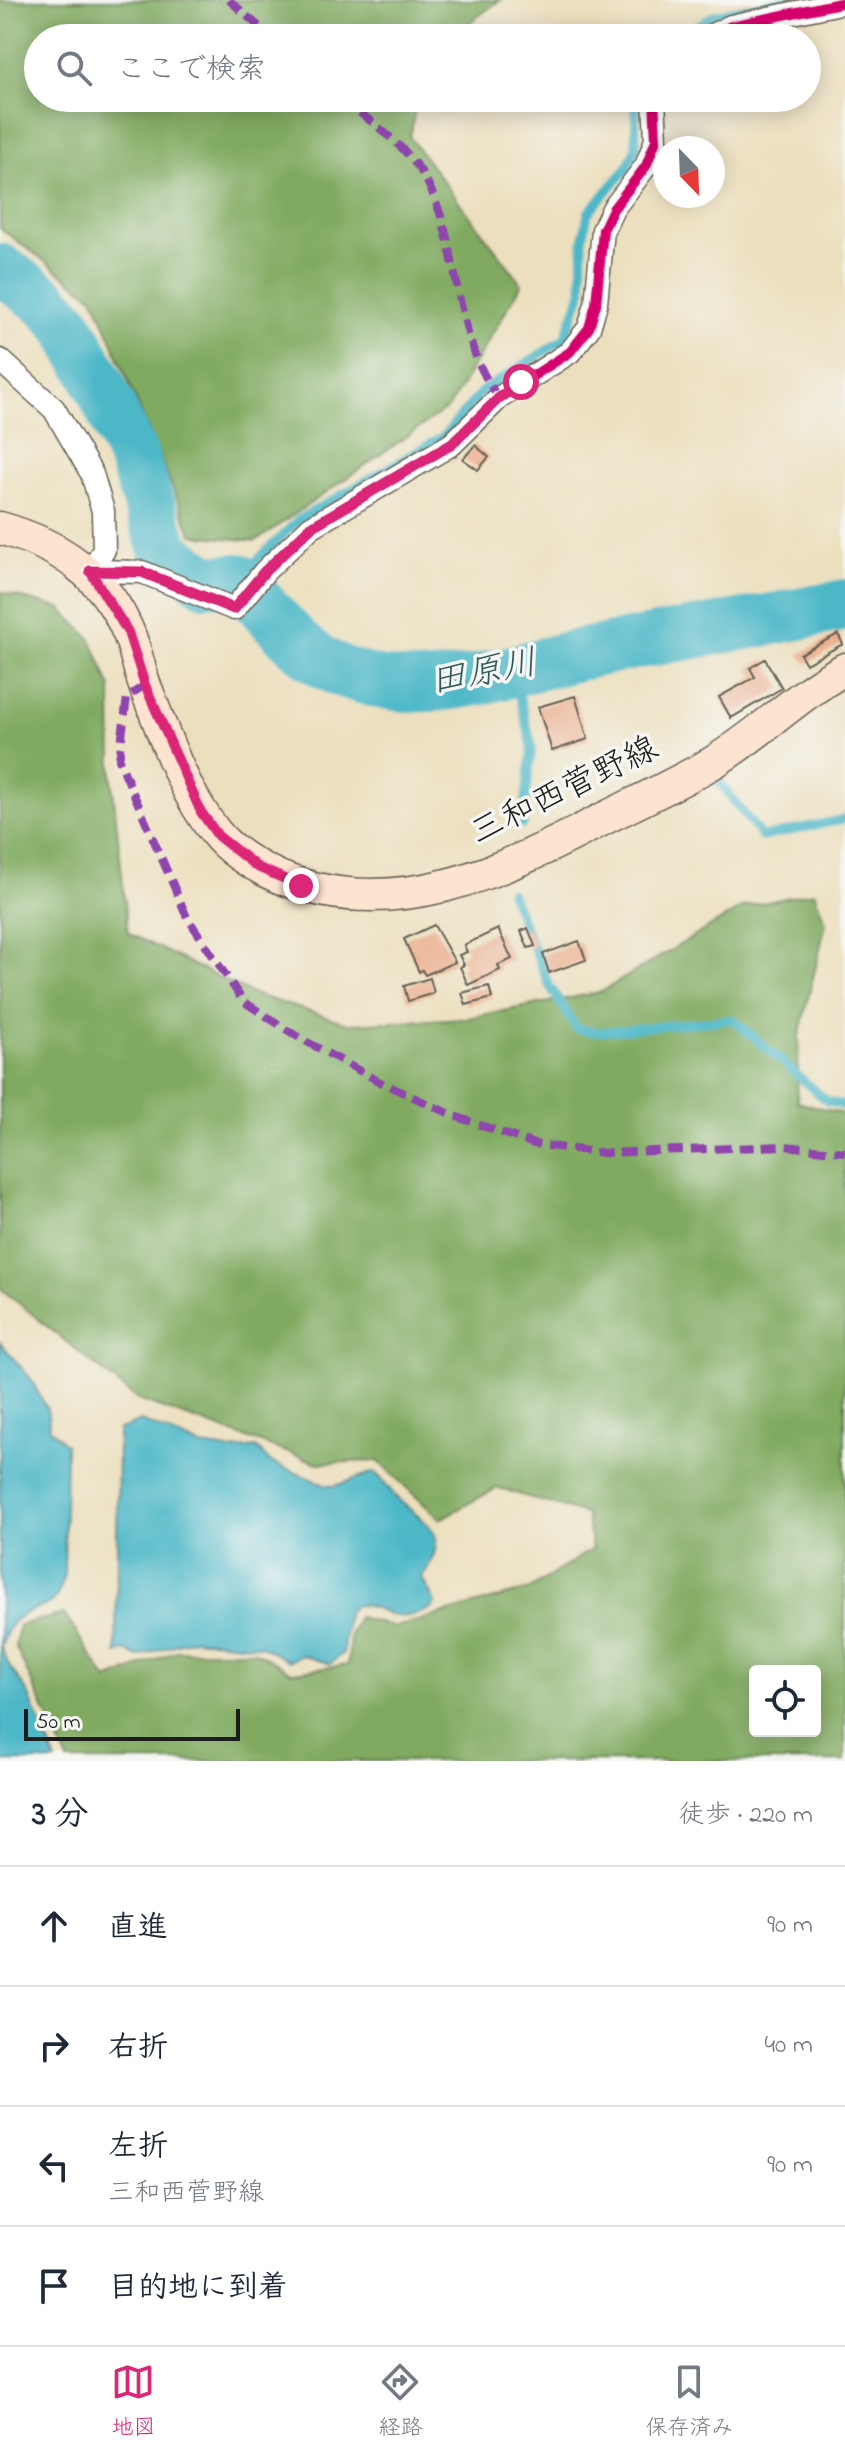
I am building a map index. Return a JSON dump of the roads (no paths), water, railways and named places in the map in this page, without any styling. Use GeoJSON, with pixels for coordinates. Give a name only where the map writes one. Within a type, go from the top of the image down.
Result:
{"type":"FeatureCollection","features":[{"type":"Feature","properties":{"kind":"main road","name":"三和西菅野線"},"geometry":{"type":"LineString","coordinates":[[0,528],[29,536],[90,571],[128,632],[145,685],[188,784],[218,836],[257,867],[301,886],[354,896],[421,892],[487,874],[527,859],[714,762],[845,669]]}},
{"type":"Feature","properties":{"kind":"street"},"geometry":{"type":"LineString","coordinates":[[740,24],[845,2]]}},
{"type":"Feature","properties":{"kind":"street"},"geometry":{"type":"LineString","coordinates":[[90,571],[142,572],[234,609],[311,527],[452,444],[499,398],[570,352],[589,328],[596,304],[603,230],[613,209],[646,166],[656,140],[655,112]]}},
{"type":"Feature","properties":{"kind":"street"},"geometry":{"type":"LineString","coordinates":[[0,360],[54,409],[92,474],[103,511],[104,550],[90,571]]}},
{"type":"Feature","properties":{"kind":"water"},"geometry":{"type":"Polygon","coordinates":[[[0,1342],[31,1379],[47,1409],[50,1429],[66,1445],[64,1577],[52,1602],[15,1621],[1,1646],[9,1666],[27,1691],[56,1761],[0,1761],[0,1342]]]}},
{"type":"Feature","properties":{"kind":"water"},"geometry":{"type":"Polygon","coordinates":[[[141,1421],[201,1446],[229,1450],[256,1447],[270,1462],[325,1485],[334,1486],[374,1472],[434,1534],[435,1551],[422,1578],[435,1603],[432,1608],[397,1616],[376,1608],[354,1605],[347,1614],[343,1653],[330,1664],[302,1655],[289,1661],[261,1646],[193,1639],[138,1657],[125,1650],[116,1653],[118,1430],[141,1421]]]}},
{"type":"Feature","properties":{"kind":"waterway"},"geometry":{"type":"LineString","coordinates":[[700,24],[714,15],[788,0]]}},
{"type":"Feature","properties":{"kind":"waterway"},"geometry":{"type":"LineString","coordinates":[[238,579],[298,520],[444,436],[482,391],[564,339],[582,292],[583,241],[588,213],[627,168],[636,146],[635,112]]}},
{"type":"Feature","properties":{"kind":"waterway","name":"田原川"},"geometry":{"type":"LineString","coordinates":[[0,269],[44,300],[66,323],[95,375],[133,457],[165,552],[206,581],[238,579],[298,643],[325,664],[340,671],[404,686],[434,686],[491,677],[583,654],[845,605]]}},
{"type":"Feature","properties":{"kind":"waterway"},"geometry":{"type":"LineString","coordinates":[[513,671],[532,746],[523,824]]}},
{"type":"Feature","properties":{"kind":"waterway"},"geometry":{"type":"LineString","coordinates":[[720,783],[762,837],[845,819]]}},
{"type":"Feature","properties":{"kind":"waterway"},"geometry":{"type":"LineString","coordinates":[[510,892],[549,985],[577,1029],[598,1032],[733,1019],[827,1101],[845,1106]]}}]}
